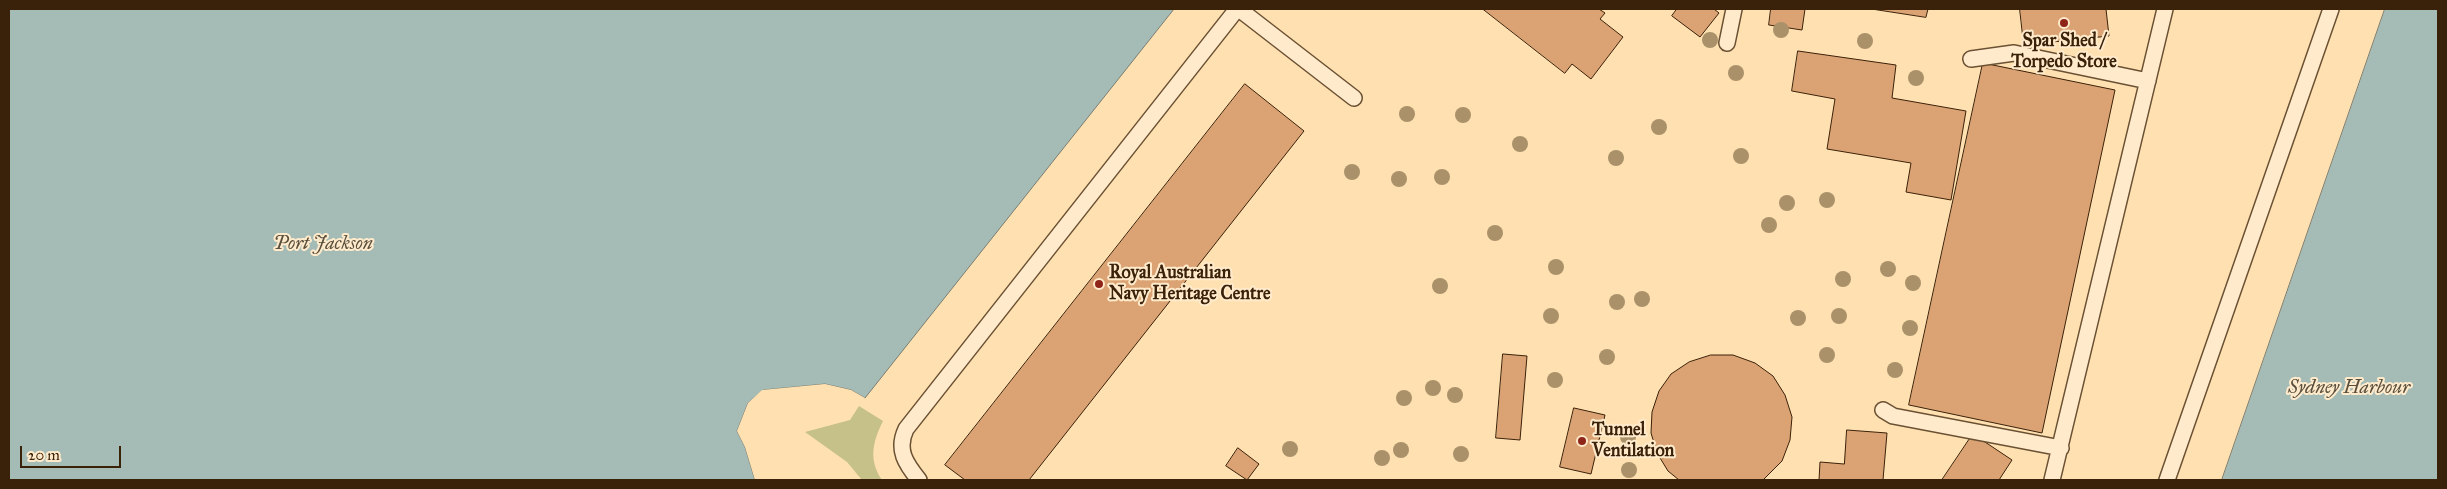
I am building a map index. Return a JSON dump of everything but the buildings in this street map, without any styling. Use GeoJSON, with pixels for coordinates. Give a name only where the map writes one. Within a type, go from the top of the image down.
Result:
{"type":"FeatureCollection","features":[{"type":"Feature","properties":{"kind":"lane"},"geometry":{"type":"LineString","coordinates":[[919,480],[903,454],[900,440],[906,429],[1238,9],[1354,98]]}},
{"type":"Feature","properties":{"kind":"lane"},"geometry":{"type":"LineString","coordinates":[[1727,43],[1734,9]]}},
{"type":"Feature","properties":{"kind":"lane"},"geometry":{"type":"LineString","coordinates":[[2052,480],[2165,9]]}},
{"type":"Feature","properties":{"kind":"lane"},"geometry":{"type":"LineString","coordinates":[[2167,480],[2331,9]]}},
{"type":"Feature","properties":{"kind":"lane"},"geometry":{"type":"LineString","coordinates":[[1971,59],[2014,53],[2148,81]]}},
{"type":"Feature","properties":{"kind":"lane"},"geometry":{"type":"LineString","coordinates":[[1883,410],[1892,416],[2061,448]]}},
{"type":"Feature","properties":{"kind":"shaded area"},"geometry":{"type":"Polygon","coordinates":[[[859,406],[883,421],[874,450],[875,465],[882,480],[862,480],[847,462],[805,432],[850,420],[859,406]]]}},
{"type":"Feature","properties":{"kind":"water","name":"Port Jackson"},"geometry":{"type":"Polygon","coordinates":[[[9,9],[1174,9],[865,398],[851,390],[825,384],[763,390],[748,403],[737,431],[745,447],[755,480],[9,480],[9,9]]]}},
{"type":"Feature","properties":{"kind":"water","name":"Sydney Harbour"},"geometry":{"type":"Polygon","coordinates":[[[2385,9],[2438,9],[2438,480],[2222,480],[2385,9]]]}},
{"type":"Feature","properties":{"kind":"pier"},"geometry":{"type":"Polygon","coordinates":[[[825,384],[851,390],[865,398],[863,400],[850,392],[825,386],[764,393],[750,405],[739,430],[747,446],[757,480],[755,480],[745,447],[737,431],[748,403],[762,390],[825,384]]]}},
{"type":"Feature","properties":{"kind":"place","name":"Spar Shed / Torpedo Store"},"geometry":{"type":"Point","coordinates":[2064,23]}},
{"type":"Feature","properties":{"kind":"place","name":"Royal Australian Navy Heritage Centre"},"geometry":{"type":"Point","coordinates":[1099,284]}},
{"type":"Feature","properties":{"kind":"place","name":"Tunnel Ventilation"},"geometry":{"type":"Point","coordinates":[1582,441]}}]}
